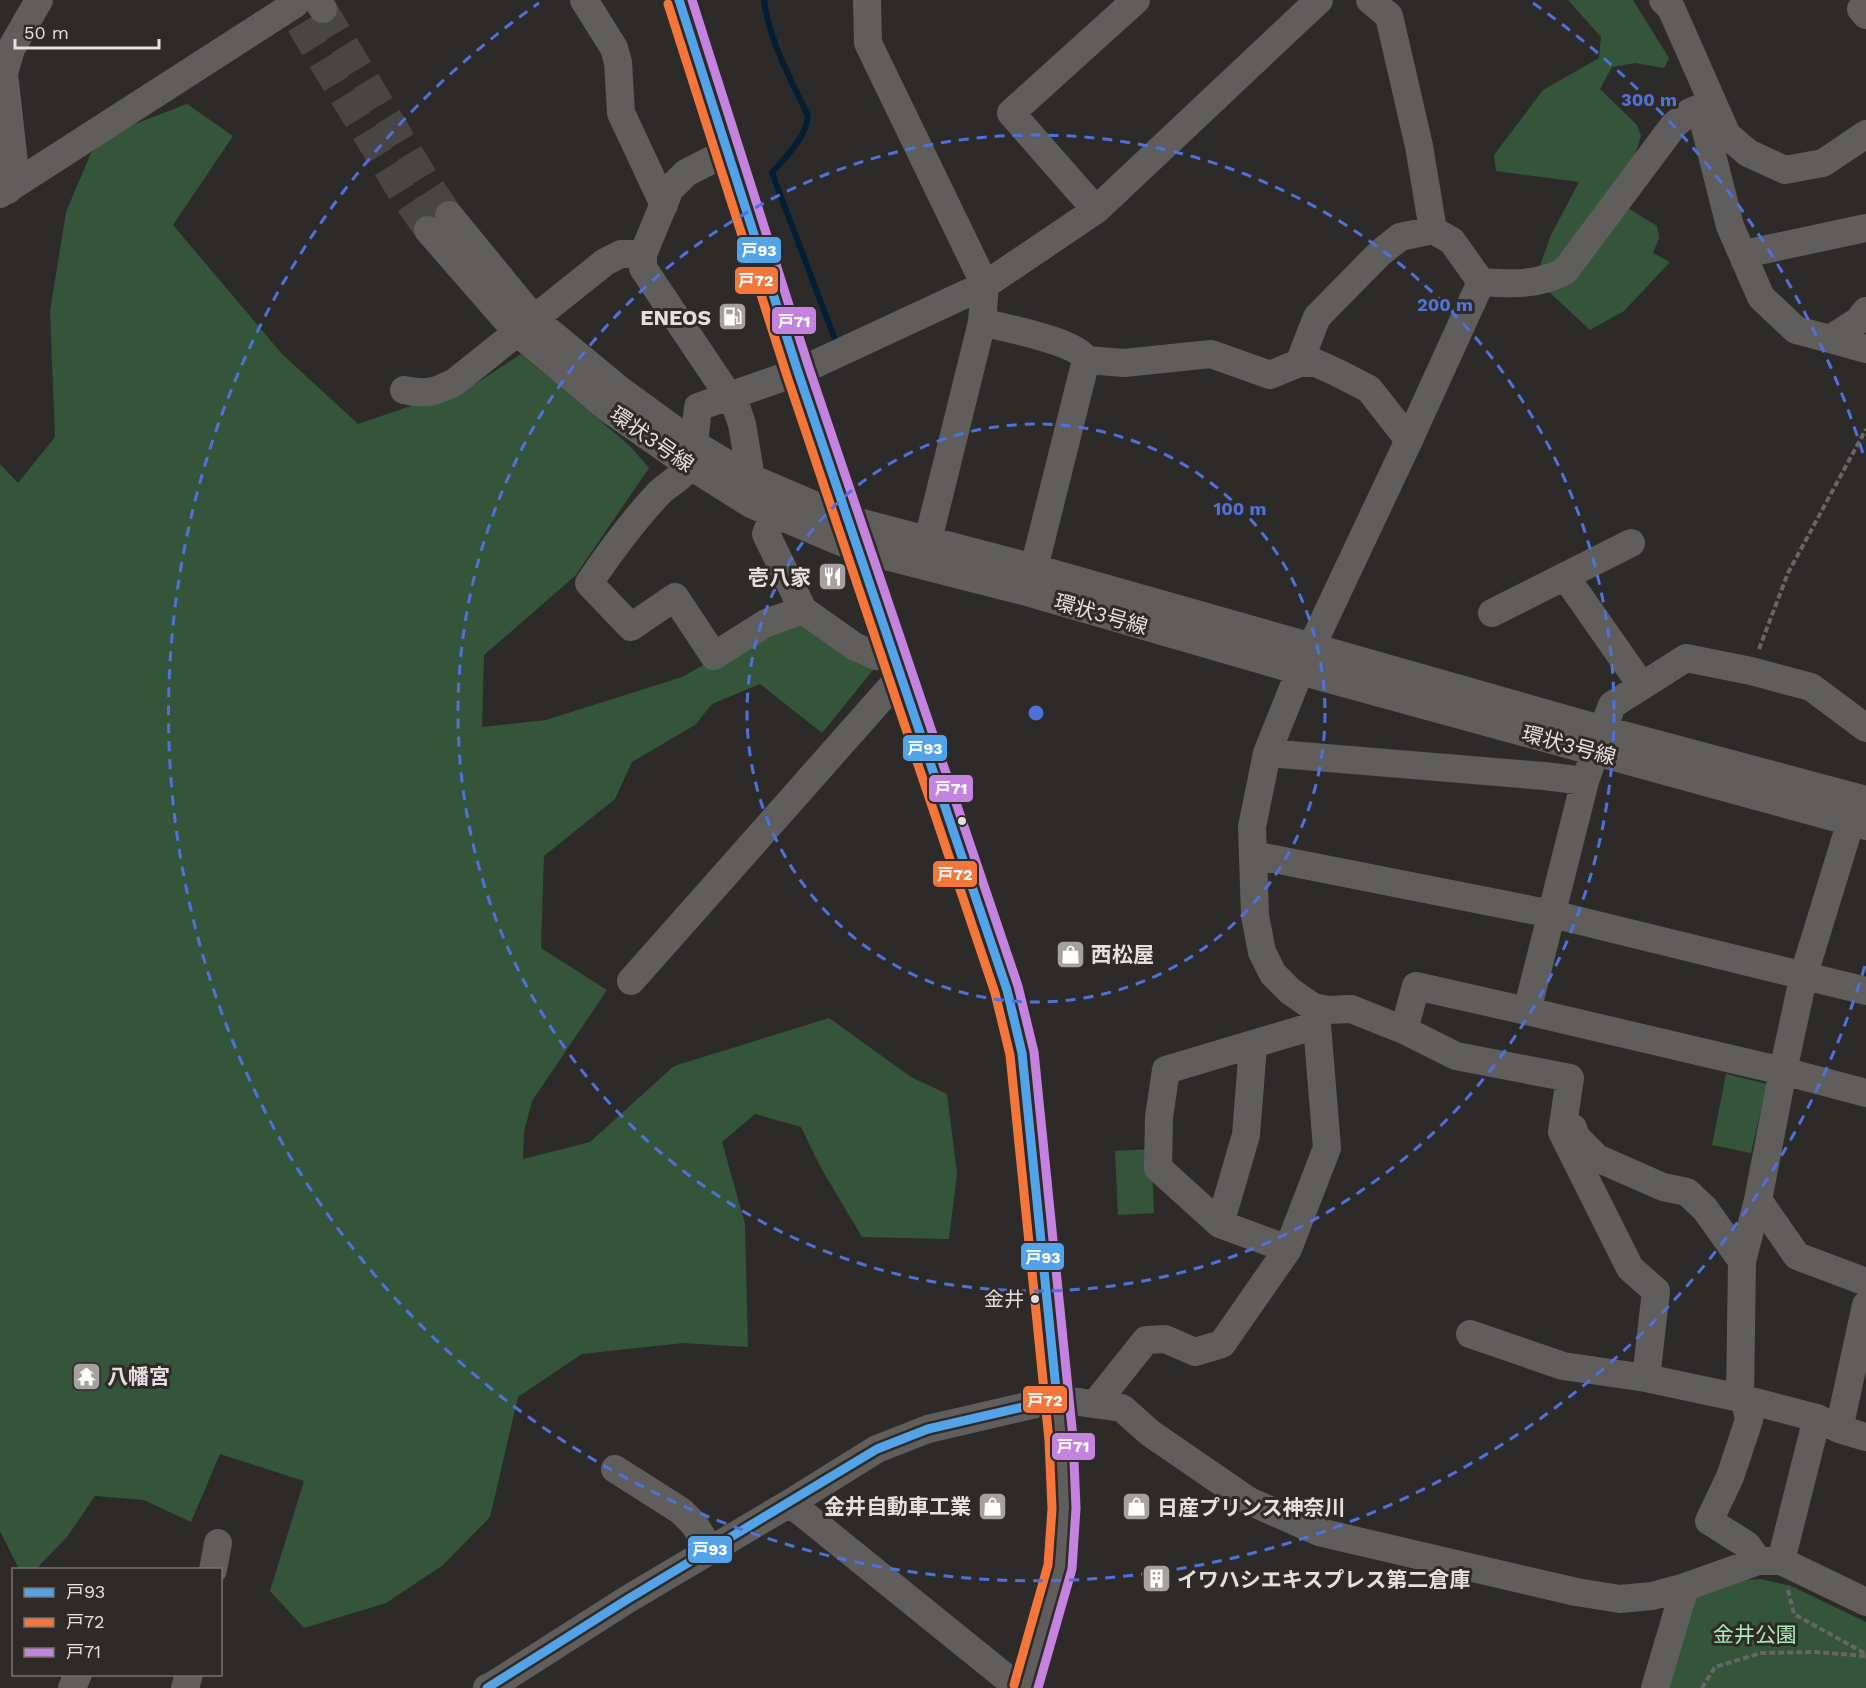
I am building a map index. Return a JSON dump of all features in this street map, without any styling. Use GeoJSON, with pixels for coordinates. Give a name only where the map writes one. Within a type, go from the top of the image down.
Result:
{"type":"FeatureCollection","features":[{"type":"Feature","properties":{"kind":"street"},"geometry":{"type":"LineString","coordinates":[[4,192],[14,163],[4,73],[11,49],[39,0]]}},
{"type":"Feature","properties":{"kind":"street"},"geometry":{"type":"LineString","coordinates":[[285,0],[309,8]]}},
{"type":"Feature","properties":{"kind":"street"},"geometry":{"type":"LineString","coordinates":[[584,0],[614,48],[618,62],[621,113],[664,205]]}},
{"type":"Feature","properties":{"kind":"street"},"geometry":{"type":"LineString","coordinates":[[679,0],[798,372],[1007,990],[1022,1053],[1061,1439],[1064,1509],[1060,1567],[1025,1688],[790,1503]]}},
{"type":"Feature","properties":{"kind":"street"},"geometry":{"type":"LineString","coordinates":[[867,0],[868,43],[985,285],[982,322],[928,540]]}},
{"type":"Feature","properties":{"kind":"street"},"geometry":{"type":"LineString","coordinates":[[1096,210],[1011,113],[1136,0]]}},
{"type":"Feature","properties":{"kind":"street"},"geometry":{"type":"LineString","coordinates":[[803,610],[766,623],[714,656],[675,597],[631,627],[589,582],[660,492],[684,475],[692,455],[698,407],[798,372],[985,285],[1096,210],[1319,0]]}},
{"type":"Feature","properties":{"kind":"street"},"geometry":{"type":"LineString","coordinates":[[1370,0],[1389,16],[1419,146],[1433,230]]}},
{"type":"Feature","properties":{"kind":"street"},"geometry":{"type":"LineString","coordinates":[[1663,0],[1671,8],[1727,135],[1748,153],[1785,170],[1823,163],[1866,134]]}},
{"type":"Feature","properties":{"kind":"street"},"geometry":{"type":"LineString","coordinates":[[4,192],[295,4],[309,8]]}},
{"type":"Feature","properties":{"kind":"street"},"geometry":{"type":"LineString","coordinates":[[1481,282],[1526,283],[1550,279],[1565,270],[1674,125],[1690,112],[1712,104]]}},
{"type":"Feature","properties":{"kind":"street"},"geometry":{"type":"LineString","coordinates":[[1712,104],[1706,127],[1730,226],[1761,297],[1796,330],[1866,349]]}},
{"type":"Feature","properties":{"kind":"street"},"geometry":{"type":"LineString","coordinates":[[728,152],[686,173],[670,189],[643,254],[644,268],[729,397],[742,424],[751,478]]}},
{"type":"Feature","properties":{"kind":"street","name":"環状3号線"},"geometry":{"type":"LineString","coordinates":[[439,223],[525,326],[620,390],[751,504],[774,514],[858,549],[1038,596],[1306,659],[1861,816]]}},
{"type":"Feature","properties":{"kind":"street"},"geometry":{"type":"LineString","coordinates":[[1744,254],[1866,228]]}},
{"type":"Feature","properties":{"kind":"street"},"geometry":{"type":"LineString","coordinates":[[1299,363],[1317,317],[1380,253],[1400,237],[1433,230],[1452,241],[1481,282]]}},
{"type":"Feature","properties":{"kind":"street"},"geometry":{"type":"LineString","coordinates":[[404,390],[421,394],[438,391],[455,382],[604,262],[621,254],[643,254]]}},
{"type":"Feature","properties":{"kind":"street"},"geometry":{"type":"LineString","coordinates":[[1095,1404],[1146,1340],[1165,1339],[1195,1352],[1222,1344],[1288,1249],[1327,1148],[1315,1016],[1273,974],[1262,952],[1255,916],[1252,826],[1267,753],[1306,659],[1410,440],[1481,282]]}},
{"type":"Feature","properties":{"kind":"street"},"geometry":{"type":"LineString","coordinates":[[1830,339],[1858,321],[1866,311]]}},
{"type":"Feature","properties":{"kind":"street"},"geometry":{"type":"LineString","coordinates":[[982,322],[1063,343],[1084,356],[1086,360],[1034,568]]}},
{"type":"Feature","properties":{"kind":"street"},"geometry":{"type":"LineString","coordinates":[[1086,360],[1124,363],[1211,354],[1269,375],[1299,363],[1316,363],[1368,389],[1410,440]]}},
{"type":"Feature","properties":{"kind":"street","name":"環状3号線"},"geometry":{"type":"LineString","coordinates":[[692,455],[847,519],[1034,568],[1306,659]]}},
{"type":"Feature","properties":{"kind":"street"},"geometry":{"type":"LineString","coordinates":[[774,514],[766,534],[803,610],[854,646],[897,667]]}},
{"type":"Feature","properties":{"kind":"street"},"geometry":{"type":"LineString","coordinates":[[1492,613],[1631,543]]}},
{"type":"Feature","properties":{"kind":"street"},"geometry":{"type":"LineString","coordinates":[[1565,576],[1642,686]]}},
{"type":"Feature","properties":{"kind":"street"},"geometry":{"type":"LineString","coordinates":[[1527,1011],[1585,781],[1612,705],[1686,658],[1751,671],[1811,687],[1866,728]]}},
{"type":"Feature","properties":{"kind":"street"},"geometry":{"type":"LineString","coordinates":[[631,981],[897,667]]}},
{"type":"Feature","properties":{"kind":"street"},"geometry":{"type":"LineString","coordinates":[[1267,753],[1585,781]]}},
{"type":"Feature","properties":{"kind":"street"},"geometry":{"type":"LineString","coordinates":[[1861,816],[1804,974],[1783,1071],[1758,1200],[1743,1261],[1743,1399],[1749,1420],[1730,1476],[1709,1521],[1769,1561],[1866,1602]]}},
{"type":"Feature","properties":{"kind":"street"},"geometry":{"type":"LineString","coordinates":[[1253,855],[1552,914],[1866,990]]}},
{"type":"Feature","properties":{"kind":"street"},"geometry":{"type":"LineString","coordinates":[[1404,1030],[1416,986],[1783,1071],[1866,1093]]}},
{"type":"Feature","properties":{"kind":"street"},"geometry":{"type":"LineString","coordinates":[[1288,1249],[1220,1224],[1158,1168],[1159,1117],[1166,1070],[1253,1046],[1328,1010],[1351,1009],[1404,1030],[1456,1056],[1570,1078],[1564,1106],[1562,1132],[1630,1268],[1656,1291],[1646,1378]]}},
{"type":"Feature","properties":{"kind":"street"},"geometry":{"type":"LineString","coordinates":[[1220,1224],[1246,1135],[1253,1046]]}},
{"type":"Feature","properties":{"kind":"street"},"geometry":{"type":"LineString","coordinates":[[1564,1106],[1576,1137],[1597,1158],[1663,1187],[1687,1192],[1705,1209],[1743,1261]]}},
{"type":"Feature","properties":{"kind":"street"},"geometry":{"type":"LineString","coordinates":[[1758,1200],[1797,1256],[1866,1282]]}},
{"type":"Feature","properties":{"kind":"street"},"geometry":{"type":"LineString","coordinates":[[487,1688],[628,1599],[877,1449],[928,1429],[1057,1399],[1122,1408],[1150,1433],[1249,1501],[1319,1532],[1576,1592],[1620,1599],[1652,1596],[1685,1587],[1769,1561],[1828,1424],[1866,1305]]}},
{"type":"Feature","properties":{"kind":"street"},"geometry":{"type":"LineString","coordinates":[[1470,1334],[1563,1366],[1646,1378],[1743,1399],[1866,1437]]}},
{"type":"Feature","properties":{"kind":"street"},"geometry":{"type":"LineString","coordinates":[[615,1469],[681,1511],[694,1524],[711,1551]]}},
{"type":"Feature","properties":{"kind":"street"},"geometry":{"type":"LineString","coordinates":[[1655,1688],[1685,1587]]}},
{"type":"Feature","properties":{"kind":"path"},"geometry":{"type":"LineString","coordinates":[[1751,671],[1788,573],[1866,429]]}},
{"type":"Feature","properties":{"kind":"path"},"geometry":{"type":"LineString","coordinates":[[1769,1561],[1794,1614],[1866,1655]]}},
{"type":"Feature","properties":{"kind":"path"},"geometry":{"type":"LineString","coordinates":[[1702,1688],[1715,1667],[1761,1653],[1815,1652],[1866,1655]]}},
{"type":"Feature","properties":{"kind":"green space"},"geometry":{"type":"Polygon","coordinates":[[[1568,0],[1633,0],[1669,58],[1664,68],[1635,63],[1612,67],[1600,89],[1637,125],[1641,136],[1620,203],[1657,226],[1659,238],[1653,253],[1670,262],[1624,311],[1590,330],[1547,290],[1537,274],[1551,235],[1579,182],[1496,171],[1494,155],[1543,90],[1599,58],[1601,37],[1568,0]]]}},
{"type":"Feature","properties":{"kind":"green space"},"geometry":{"type":"Polygon","coordinates":[[[187,104],[233,136],[173,225],[282,354],[358,424],[477,383],[521,354],[630,446],[649,468],[575,576],[484,655],[482,727],[546,720],[682,677],[788,618],[877,665],[822,733],[760,684],[712,704],[695,725],[632,762],[615,799],[544,856],[541,948],[607,990],[532,1101],[524,1132],[523,1159],[590,1142],[674,1066],[829,1018],[911,1077],[947,1094],[957,1173],[949,1239],[862,1237],[821,1168],[801,1127],[755,1114],[722,1142],[745,1224],[748,1347],[683,1343],[582,1354],[518,1397],[490,1517],[443,1565],[386,1603],[304,1628],[270,1591],[304,1481],[220,1454],[191,1522],[144,1500],[95,1496],[67,1537],[37,1568],[18,1568],[0,1531],[0,464],[18,483],[55,437],[50,311],[66,212],[91,153],[117,131],[187,104]]]}},
{"type":"Feature","properties":{"kind":"green space"},"geometry":{"type":"Polygon","coordinates":[[[1726,1074],[1767,1084],[1751,1153],[1712,1145],[1726,1074]]]}},
{"type":"Feature","properties":{"kind":"green space"},"geometry":{"type":"Polygon","coordinates":[[[1151,1149],[1154,1213],[1118,1215],[1115,1151],[1151,1149]]]}},
{"type":"Feature","properties":{"kind":"green space","name":"金井公園"},"geometry":{"type":"Polygon","coordinates":[[[1761,1579],[1791,1586],[1866,1622],[1866,1688],[1668,1688],[1694,1595],[1742,1580],[1761,1579]]]}},
{"type":"Feature","properties":{"kind":"waterway"},"geometry":{"type":"LineString","coordinates":[[764,0],[776,45],[808,116],[804,132],[772,173],[836,342]]}},
{"type":"Feature","properties":{"kind":"tunnel"},"geometry":{"type":"LineString","coordinates":[[323,9],[426,181],[449,215]]}},
{"type":"Feature","properties":{"kind":"tunnel"},"geometry":{"type":"LineString","coordinates":[[300,24],[402,193],[428,230]]}},
{"type":"Feature","properties":{"kind":"transit line","name":"戸93"},"geometry":{"type":"LineString","coordinates":[[487,1688],[628,1599],[877,1449],[928,1429],[1057,1399],[1022,1053],[1007,990],[798,372],[679,0]]}},
{"type":"Feature","properties":{"kind":"transit line","name":"戸71"},"geometry":{"type":"LineString","coordinates":[[692,0],[809,368],[1018,986],[1034,1052],[1073,1438],[1076,1508],[1072,1569],[1038,1688]]}},
{"type":"Feature","properties":{"kind":"transit line","name":"戸72"},"geometry":{"type":"LineString","coordinates":[[668,4],[787,376],[995,993],[1010,1055],[1049,1440],[1052,1509],[1048,1565],[1014,1685]]}},
{"type":"Feature","properties":{"kind":"place","name":"ENEOS"},"geometry":{"type":"Point","coordinates":[732,317]}},
{"type":"Feature","properties":{"kind":"place","name":"壱八家"},"geometry":{"type":"Point","coordinates":[832,577]}},
{"type":"Feature","properties":{"kind":"place","name":"西松屋"},"geometry":{"type":"Point","coordinates":[1070,954]}},
{"type":"Feature","properties":{"kind":"place","name":"金井"},"geometry":{"type":"Point","coordinates":[1035,1299]}},
{"type":"Feature","properties":{"kind":"place","name":"八幡宮"},"geometry":{"type":"Point","coordinates":[86,1376]}},
{"type":"Feature","properties":{"kind":"place","name":"金井自動車工業"},"geometry":{"type":"Point","coordinates":[992,1506]}},
{"type":"Feature","properties":{"kind":"place","name":"日産プリンス神奈川"},"geometry":{"type":"Point","coordinates":[1136,1507]}},
{"type":"Feature","properties":{"kind":"place","name":"イワハシエキスプレス第二倉庫"},"geometry":{"type":"Point","coordinates":[1156,1579]}}]}
